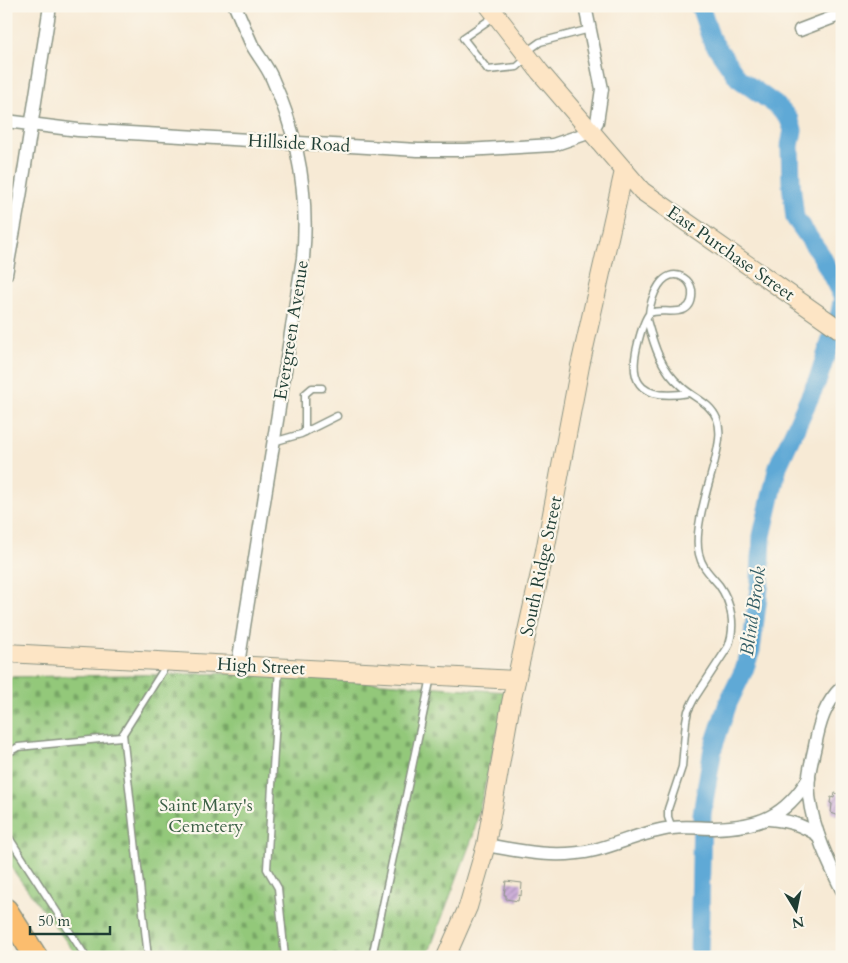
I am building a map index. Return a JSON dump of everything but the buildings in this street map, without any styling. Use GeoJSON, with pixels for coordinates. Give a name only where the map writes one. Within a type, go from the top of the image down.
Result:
{"type":"FeatureCollection","features":[{"type":"Feature","properties":{"kind":"highway"},"geometry":{"type":"LineString","coordinates":[[6,910],[36,957]]}},
{"type":"Feature","properties":{"kind":"street"},"geometry":{"type":"LineString","coordinates":[[6,274],[50,6]]}},
{"type":"Feature","properties":{"kind":"street","name":"Evergreen Avenue"},"geometry":{"type":"LineString","coordinates":[[235,6],[280,96],[302,174],[305,204],[305,244],[291,343],[273,442],[238,664]]}},
{"type":"Feature","properties":{"kind":"street"},"geometry":{"type":"LineString","coordinates":[[492,11],[591,132],[597,122],[602,89],[585,6]]}},
{"type":"Feature","properties":{"kind":"street"},"geometry":{"type":"LineString","coordinates":[[800,30],[842,14]]}},
{"type":"Feature","properties":{"kind":"street","name":"Hillside Road"},"geometry":{"type":"LineString","coordinates":[[6,121],[78,130],[418,150],[466,150],[553,145],[591,132]]}},
{"type":"Feature","properties":{"kind":"street","name":"East Purchase Street"},"geometry":{"type":"LineString","coordinates":[[591,132],[624,171],[659,204],[842,331]]}},
{"type":"Feature","properties":{"kind":"street","name":"South Ridge Street"},"geometry":{"type":"LineString","coordinates":[[446,957],[468,907],[486,845],[516,680],[545,551],[580,366],[624,171]]}},
{"type":"Feature","properties":{"kind":"street","name":"High Street"},"geometry":{"type":"LineString","coordinates":[[6,653],[169,660],[516,680]]}},
{"type":"Feature","properties":{"kind":"street"},"geometry":{"type":"LineString","coordinates":[[842,687],[827,706],[819,724],[809,778],[813,818],[818,835],[828,862],[842,890]]}},
{"type":"Feature","properties":{"kind":"street"},"geometry":{"type":"LineString","coordinates":[[486,845],[546,855],[573,854],[672,828],[738,827],[769,819],[786,807],[800,792],[809,778]]}},
{"type":"Feature","properties":{"kind":"street"},"geometry":{"type":"LineString","coordinates":[[769,819],[801,825],[818,835]]}},
{"type":"Feature","properties":{"kind":"lane"},"geometry":{"type":"LineString","coordinates":[[492,11],[463,38],[488,70],[517,67],[540,42],[590,29]]}},
{"type":"Feature","properties":{"kind":"lane"},"geometry":{"type":"LineString","coordinates":[[672,828],[668,817],[668,809],[682,767],[688,711],[724,655],[732,638],[732,616],[720,587],[703,567],[697,544],[718,449],[719,428],[714,413],[709,406],[671,378],[660,362],[655,350],[648,317],[656,291],[664,278],[671,275],[678,275],[688,281],[691,285],[692,296],[687,306],[678,312],[654,312],[648,317],[643,327],[636,353],[635,368],[638,382],[642,388],[652,393],[689,393]]}},
{"type":"Feature","properties":{"kind":"lane"},"geometry":{"type":"LineString","coordinates":[[305,432],[305,394],[312,388],[322,388]]}},
{"type":"Feature","properties":{"kind":"lane"},"geometry":{"type":"LineString","coordinates":[[273,442],[305,432],[338,416]]}},
{"type":"Feature","properties":{"kind":"lane"},"geometry":{"type":"LineString","coordinates":[[6,754],[18,748],[121,737],[169,660]]}},
{"type":"Feature","properties":{"kind":"lane"},"geometry":{"type":"LineString","coordinates":[[279,667],[267,869],[278,888],[285,957]]}},
{"type":"Feature","properties":{"kind":"lane"},"geometry":{"type":"LineString","coordinates":[[372,957],[431,675]]}},
{"type":"Feature","properties":{"kind":"lane"},"geometry":{"type":"LineString","coordinates":[[123,734],[148,957]]}},
{"type":"Feature","properties":{"kind":"lane"},"geometry":{"type":"LineString","coordinates":[[6,833],[86,957]]}},
{"type":"Feature","properties":{"kind":"green space","name":"Saint Mary's Cemetery"},"geometry":{"type":"Polygon","coordinates":[[[247,673],[507,692],[473,836],[427,957],[78,957],[6,861],[6,677],[247,673]]]}},
{"type":"Feature","properties":{"kind":"waterway","name":"Blind Brook"},"geometry":{"type":"LineString","coordinates":[[700,6],[711,39],[738,78],[777,106],[789,119],[793,130],[790,146],[791,183],[795,218],[821,255],[842,296]]}},
{"type":"Feature","properties":{"kind":"waterway","name":"Blind Brook"},"geometry":{"type":"LineString","coordinates":[[699,957],[702,814],[713,748],[728,703],[744,670],[751,650],[760,581],[762,536],[778,466],[818,379],[842,302]]}}]}
